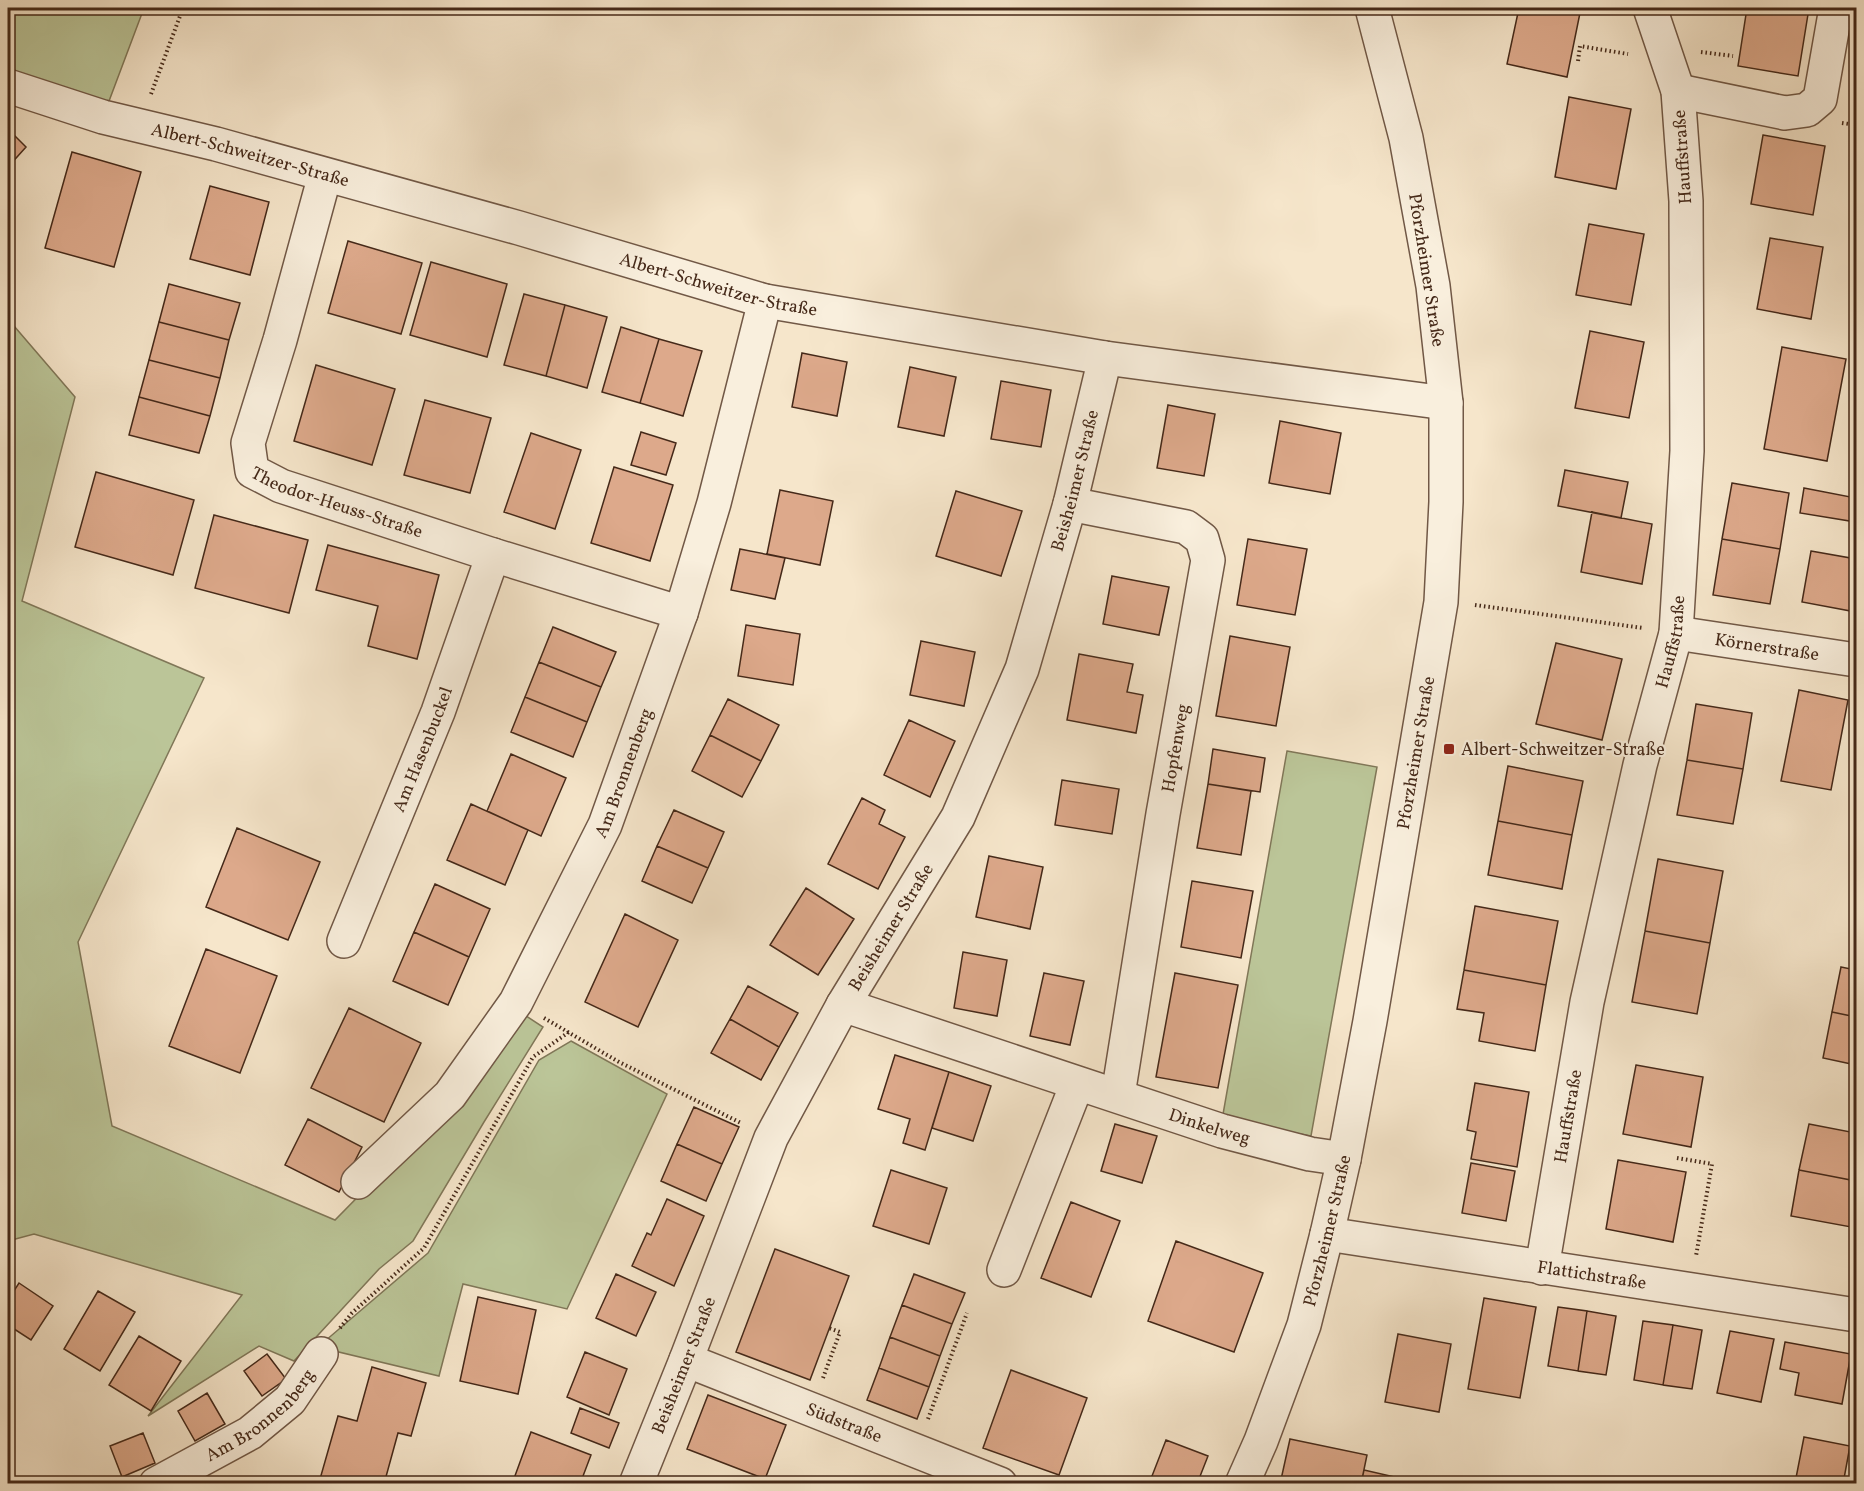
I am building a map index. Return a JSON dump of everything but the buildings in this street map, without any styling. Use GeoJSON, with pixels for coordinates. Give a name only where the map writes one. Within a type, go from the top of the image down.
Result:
{"type":"FeatureCollection","features":[{"type":"Feature","properties":{"kind":"street","name":"Pforzheimer Straße"},"geometry":{"type":"LineString","coordinates":[[1242,1484],[1261,1441],[1304,1325],[1328,1234],[1370,1021],[1441,602],[1446,502],[1446,403],[1433,286],[1406,138],[1372,8]]}},
{"type":"Feature","properties":{"kind":"street","name":"Hauffstraße"},"geometry":{"type":"LineString","coordinates":[[1542,1268],[1587,1002],[1640,765],[1676,633],[1687,451],[1686,201],[1678,91],[1650,8]]}},
{"type":"Feature","properties":{"kind":"street"},"geometry":{"type":"LineString","coordinates":[[1678,91],[1785,112],[1807,110],[1820,99],[1836,8]]}},
{"type":"Feature","properties":{"kind":"street","name":"Albert-Schweitzer-Straße"},"geometry":{"type":"LineString","coordinates":[[8,86],[103,117],[216,144],[519,228],[765,301],[1105,358],[1446,403]]}},
{"type":"Feature","properties":{"kind":"street","name":"Theodor-Heuss-Straße"},"geometry":{"type":"LineString","coordinates":[[325,175],[280,340],[248,443],[252,471],[282,486],[681,613]]}},
{"type":"Feature","properties":{"kind":"street","name":"Am Bronnenberg"},"geometry":{"type":"LineString","coordinates":[[358,1182],[450,1095],[516,1002],[605,825],[681,613],[714,503],[765,301]]}},
{"type":"Feature","properties":{"kind":"street","name":"Beisheimer Straße"},"geometry":{"type":"LineString","coordinates":[[636,1484],[771,1138],[843,1005],[958,818],[1022,669],[1070,504],[1105,358]]}},
{"type":"Feature","properties":{"kind":"street","name":"Hopfenweg"},"geometry":{"type":"LineString","coordinates":[[1070,504],[1186,527],[1202,539],[1208,561],[1165,802],[1118,1095]]}},
{"type":"Feature","properties":{"kind":"street","name":"Am Hasenbuckel"},"geometry":{"type":"LineString","coordinates":[[345,941],[438,712],[493,555]]}},
{"type":"Feature","properties":{"kind":"street","name":"Körnerstraße"},"geometry":{"type":"LineString","coordinates":[[1676,633],[1857,660]]}},
{"type":"Feature","properties":{"kind":"street","name":"Dinkelweg"},"geometry":{"type":"LineString","coordinates":[[843,1005],[1222,1131],[1310,1154],[1344,1159]]}},
{"type":"Feature","properties":{"kind":"street"},"geometry":{"type":"LineString","coordinates":[[1004,1270],[1077,1084]]}},
{"type":"Feature","properties":{"kind":"street","name":"Flattichstraße"},"geometry":{"type":"LineString","coordinates":[[1328,1234],[1857,1315]]}},
{"type":"Feature","properties":{"kind":"street","name":"Am Bronnenberg"},"geometry":{"type":"LineString","coordinates":[[156,1484],[250,1433],[290,1400],[321,1354]]}},
{"type":"Feature","properties":{"kind":"street","name":"Südstraße"},"geometry":{"type":"LineString","coordinates":[[686,1360],[1000,1484]]}},
{"type":"Feature","properties":{"kind":"path"},"geometry":{"type":"LineString","coordinates":[[140,126],[183,8]]}},
{"type":"Feature","properties":{"kind":"path"},"geometry":{"type":"LineString","coordinates":[[1578,61],[1580,46],[1667,60]]}},
{"type":"Feature","properties":{"kind":"path"},"geometry":{"type":"LineString","coordinates":[[1441,602],[1480,605],[1676,633]]}},
{"type":"Feature","properties":{"kind":"path"},"geometry":{"type":"LineString","coordinates":[[516,1002],[619,1062],[771,1138]]}},
{"type":"Feature","properties":{"kind":"path"},"geometry":{"type":"LineString","coordinates":[[321,1354],[352,1313],[424,1248],[533,1057],[569,1032]]}},
{"type":"Feature","properties":{"kind":"path"},"geometry":{"type":"LineString","coordinates":[[1677,1158],[1712,1164],[1690,1290]]}},
{"type":"Feature","properties":{"kind":"path"},"geometry":{"type":"LineString","coordinates":[[916,1451],[967,1313]]}},
{"type":"Feature","properties":{"kind":"path"},"geometry":{"type":"LineString","coordinates":[[812,1410],[840,1332],[829,1328]]}},
{"type":"Feature","properties":{"kind":"green space"},"geometry":{"type":"Polygon","coordinates":[[[8,8],[144,8],[103,117],[8,86],[8,8]]]}},
{"type":"Feature","properties":{"kind":"green space"},"geometry":{"type":"Polygon","coordinates":[[[8,319],[75,397],[22,601],[204,678],[78,942],[112,1126],[335,1220],[457,1096],[517,1010],[543,1027],[413,1241],[379,1269],[294,1361],[259,1346],[148,1416],[242,1295],[34,1234],[8,1241],[8,319]]]}},
{"type":"Feature","properties":{"kind":"green space"},"geometry":{"type":"Polygon","coordinates":[[[1287,751],[1377,767],[1311,1136],[1222,1120],[1287,751]]]}},
{"type":"Feature","properties":{"kind":"green space"},"geometry":{"type":"Polygon","coordinates":[[[571,1041],[667,1094],[567,1309],[463,1284],[439,1376],[318,1347],[428,1253],[539,1060],[571,1041]]]}},
{"type":"Feature","properties":{"kind":"place","name":"Albert-Schweitzer-Straße"},"geometry":{"type":"Point","coordinates":[1449,749]}}]}
